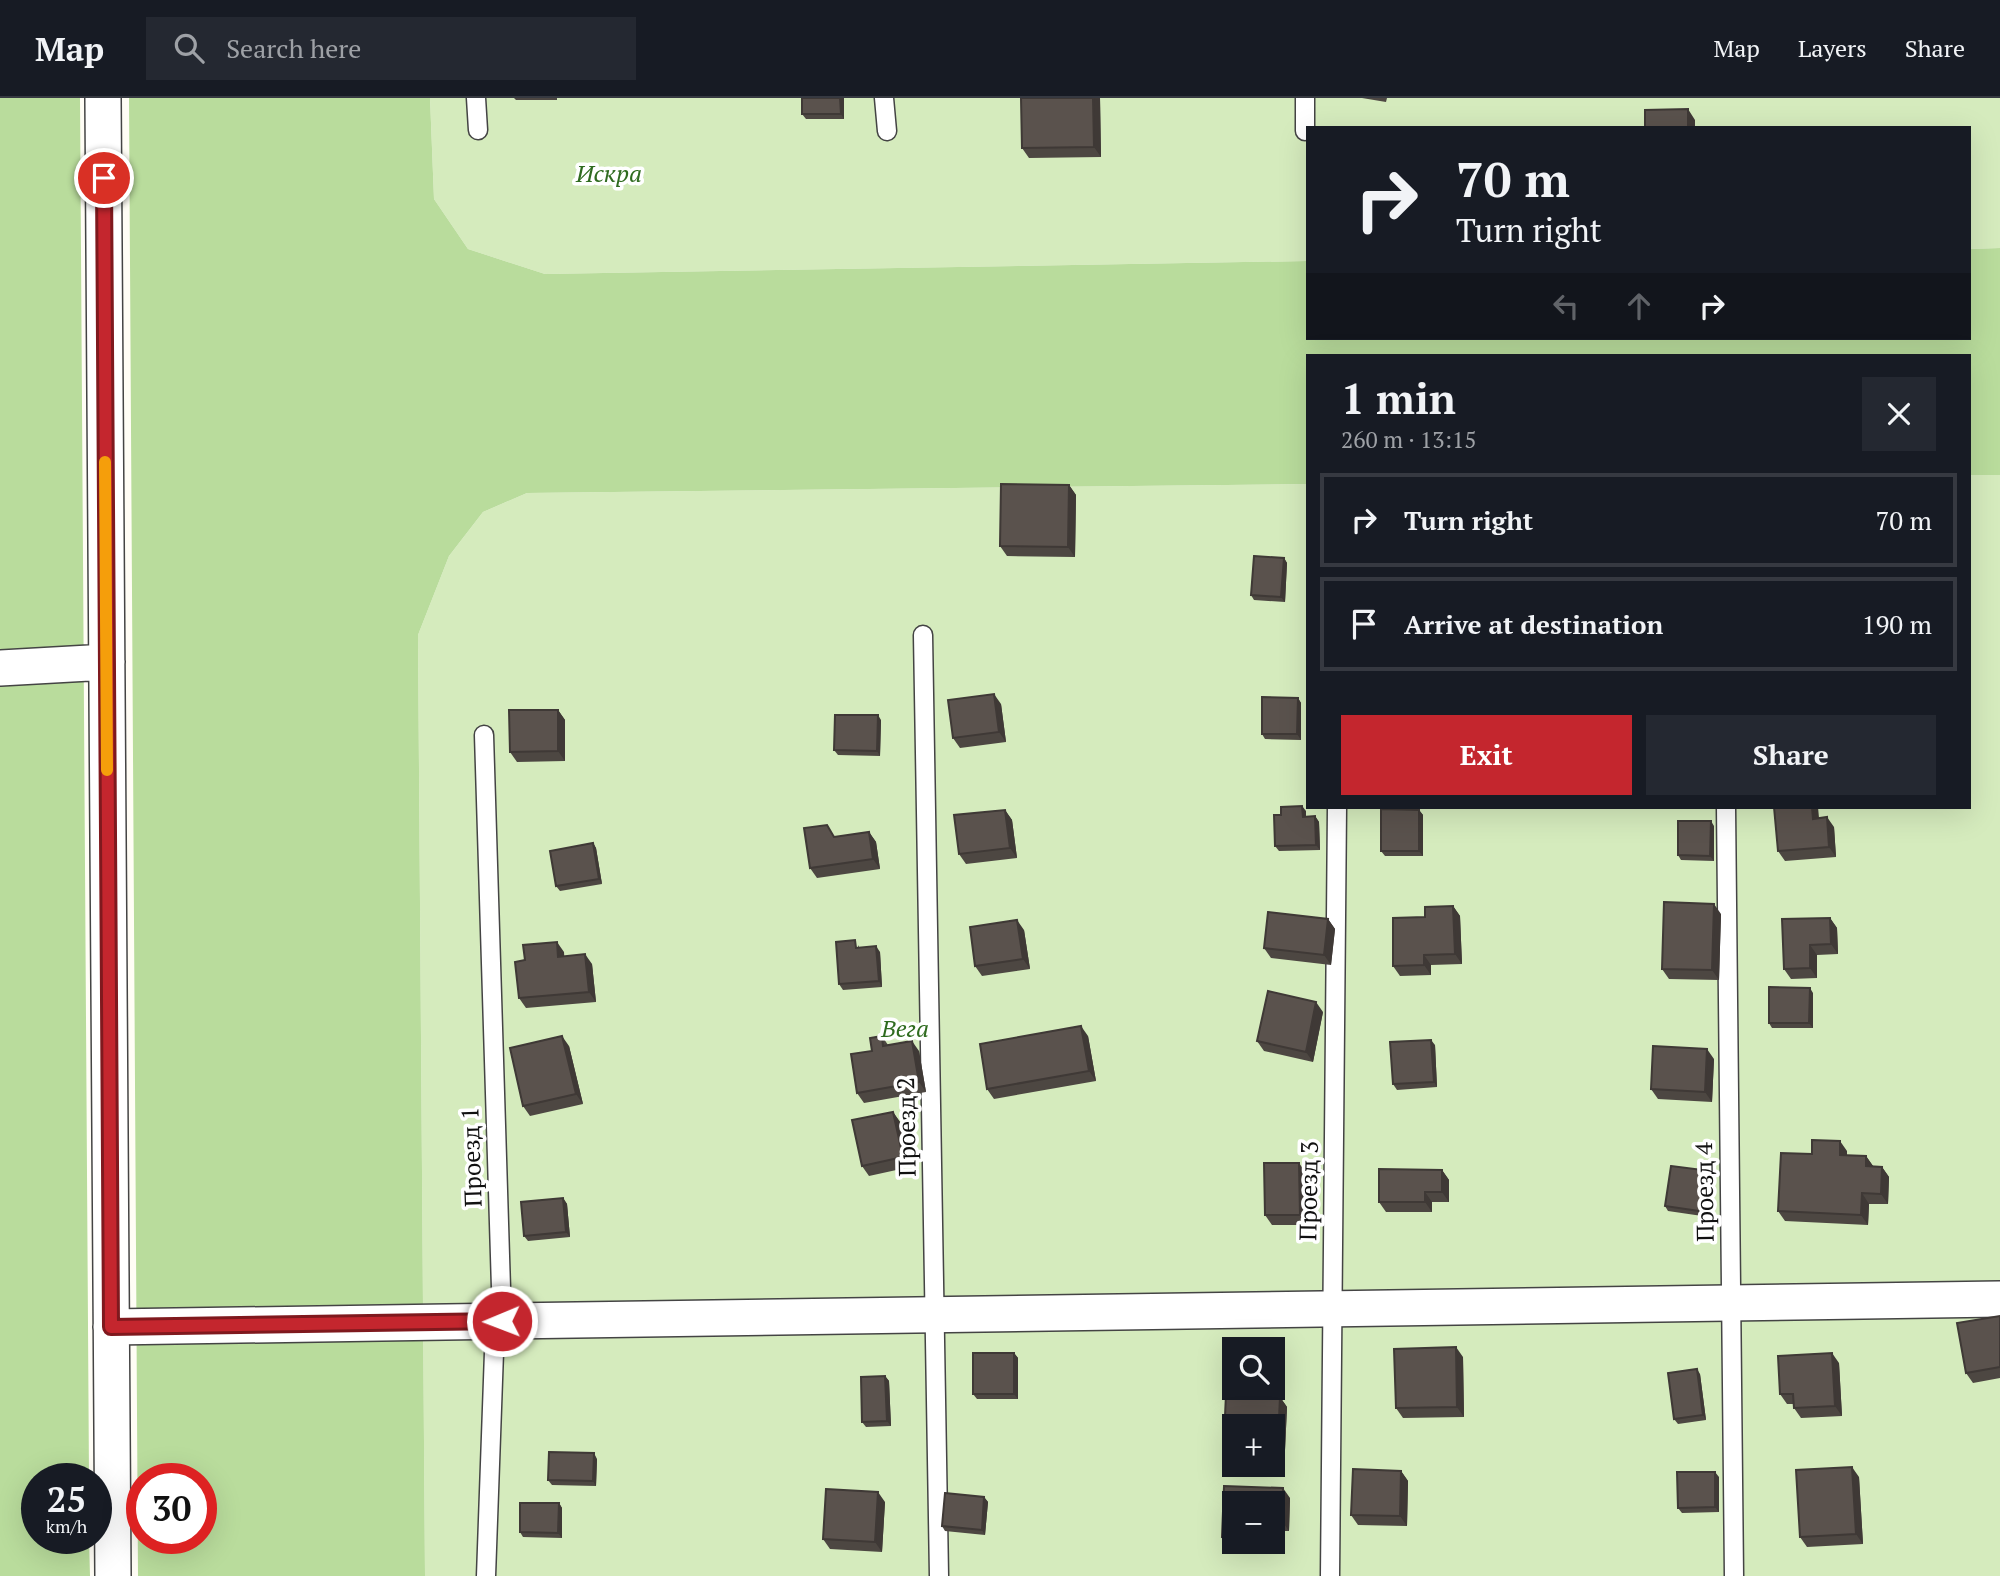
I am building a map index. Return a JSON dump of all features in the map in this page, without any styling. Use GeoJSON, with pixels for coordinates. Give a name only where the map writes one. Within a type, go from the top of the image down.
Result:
{"type":"FeatureCollection","features":[{"type":"Feature","properties":{"kind":"street"},"geometry":{"type":"LineString","coordinates":[[103,98],[113,1576]]}},
{"type":"Feature","properties":{"kind":"street"},"geometry":{"type":"LineString","coordinates":[[0,668],[107,662]]}},
{"type":"Feature","properties":{"kind":"street"},"geometry":{"type":"LineString","coordinates":[[111,1327],[2000,1299]]}},
{"type":"Feature","properties":{"kind":"lane"},"geometry":{"type":"LineString","coordinates":[[477,98],[478,130]]}},
{"type":"Feature","properties":{"kind":"lane"},"geometry":{"type":"LineString","coordinates":[[884,98],[887,131]]}},
{"type":"Feature","properties":{"kind":"lane"},"geometry":{"type":"LineString","coordinates":[[1304,131],[1305,98]]}},
{"type":"Feature","properties":{"kind":"lane","name":"Проезд 2"},"geometry":{"type":"LineString","coordinates":[[923,635],[939,1576]]}},
{"type":"Feature","properties":{"kind":"lane","name":"Проезд 1"},"geometry":{"type":"LineString","coordinates":[[484,735],[502,1321],[494,1352],[486,1576]]}},
{"type":"Feature","properties":{"kind":"lane","name":"Проезд 3"},"geometry":{"type":"LineString","coordinates":[[1330,1576],[1337,809]]}},
{"type":"Feature","properties":{"kind":"lane","name":"Проезд 4"},"geometry":{"type":"LineString","coordinates":[[1726,809],[1734,1576]]}},
{"type":"Feature","properties":{"kind":"green space"},"geometry":{"type":"Polygon","coordinates":[[[0,98],[80,98],[89,1463],[21,1463],[21,1554],[89,1554],[90,1576],[0,1576],[0,98]]]}},
{"type":"Feature","properties":{"kind":"green space"},"geometry":{"type":"Polygon","coordinates":[[[129,98],[430,98],[434,199],[468,249],[545,274],[1306,261],[1306,340],[1971,340],[1971,249],[2000,248],[2000,475],[1971,475],[1971,354],[1306,354],[1306,484],[527,493],[483,512],[449,556],[418,635],[425,1576],[138,1576],[138,1554],[217,1554],[217,1463],[137,1463],[129,98]]]}},
{"type":"Feature","properties":{"kind":"green space","name":"Искра"},"geometry":{"type":"Polygon","coordinates":[[[430,98],[2000,98],[2000,248],[1971,249],[1971,126],[1306,126],[1306,261],[545,274],[468,249],[434,199],[430,98]]]}},
{"type":"Feature","properties":{"kind":"green space","name":"Вега"},"geometry":{"type":"Polygon","coordinates":[[[1971,475],[2000,475],[2000,1576],[425,1576],[418,635],[449,556],[483,512],[527,493],[1306,484],[1306,809],[1971,809],[1971,475]]]}},
{"type":"Feature","properties":{"kind":"building"},"geometry":{"type":"Polygon","coordinates":[[[802,98],[840,98],[841,114],[802,114],[802,98]]]}},
{"type":"Feature","properties":{"kind":"building"},"geometry":{"type":"Polygon","coordinates":[[[1021,98],[1093,98],[1094,147],[1022,148],[1021,98]]]}},
{"type":"Feature","properties":{"kind":"building"},"geometry":{"type":"Polygon","coordinates":[[[1688,109],[1688,126],[1645,126],[1645,110],[1688,109]]]}},
{"type":"Feature","properties":{"kind":"building"},"geometry":{"type":"Polygon","coordinates":[[[1001,484],[1069,485],[1068,547],[1000,546],[1001,484]]]}},
{"type":"Feature","properties":{"kind":"building"},"geometry":{"type":"Polygon","coordinates":[[[1254,556],[1284,558],[1281,597],[1251,595],[1254,556]]]}},
{"type":"Feature","properties":{"kind":"building"},"geometry":{"type":"Polygon","coordinates":[[[994,694],[999,732],[953,738],[948,700],[994,694]]]}},
{"type":"Feature","properties":{"kind":"building"},"geometry":{"type":"Polygon","coordinates":[[[1262,697],[1298,698],[1297,734],[1262,734],[1262,697]]]}},
{"type":"Feature","properties":{"kind":"building"},"geometry":{"type":"Polygon","coordinates":[[[509,710],[558,710],[558,751],[510,752],[509,710]]]}},
{"type":"Feature","properties":{"kind":"building"},"geometry":{"type":"Polygon","coordinates":[[[835,715],[878,715],[877,751],[834,750],[835,715]]]}},
{"type":"Feature","properties":{"kind":"building"},"geometry":{"type":"Polygon","coordinates":[[[1302,806],[1303,817],[1315,816],[1316,845],[1275,846],[1274,815],[1281,815],[1281,807],[1302,806]]]}},
{"type":"Feature","properties":{"kind":"building"},"geometry":{"type":"Polygon","coordinates":[[[1381,809],[1419,810],[1419,851],[1381,851],[1381,809]]]}},
{"type":"Feature","properties":{"kind":"building"},"geometry":{"type":"Polygon","coordinates":[[[1774,809],[1812,809],[1813,819],[1827,817],[1829,847],[1778,851],[1774,809]]]}},
{"type":"Feature","properties":{"kind":"building"},"geometry":{"type":"Polygon","coordinates":[[[1005,810],[1010,848],[959,854],[954,815],[1005,810]]]}},
{"type":"Feature","properties":{"kind":"building"},"geometry":{"type":"Polygon","coordinates":[[[1678,821],[1711,821],[1710,856],[1678,855],[1678,821]]]}},
{"type":"Feature","properties":{"kind":"building"},"geometry":{"type":"Polygon","coordinates":[[[827,825],[834,837],[869,832],[873,859],[810,868],[804,828],[827,825]]]}},
{"type":"Feature","properties":{"kind":"building"},"geometry":{"type":"Polygon","coordinates":[[[593,843],[599,879],[556,886],[550,851],[593,843]]]}},
{"type":"Feature","properties":{"kind":"building"},"geometry":{"type":"Polygon","coordinates":[[[1664,902],[1714,904],[1712,970],[1662,969],[1664,902]]]}},
{"type":"Feature","properties":{"kind":"building"},"geometry":{"type":"Polygon","coordinates":[[[1453,906],[1455,954],[1424,955],[1424,965],[1393,966],[1393,918],[1425,917],[1425,907],[1453,906]]]}},
{"type":"Feature","properties":{"kind":"building"},"geometry":{"type":"Polygon","coordinates":[[[1268,912],[1328,919],[1324,955],[1264,948],[1268,912]]]}},
{"type":"Feature","properties":{"kind":"building"},"geometry":{"type":"Polygon","coordinates":[[[1830,918],[1831,944],[1810,945],[1810,968],[1784,969],[1782,919],[1830,918]]]}},
{"type":"Feature","properties":{"kind":"building"},"geometry":{"type":"Polygon","coordinates":[[[1017,920],[1023,959],[975,966],[970,927],[1017,920]]]}},
{"type":"Feature","properties":{"kind":"building"},"geometry":{"type":"Polygon","coordinates":[[[855,940],[856,948],[876,946],[879,981],[839,984],[836,942],[855,940]]]}},
{"type":"Feature","properties":{"kind":"building"},"geometry":{"type":"Polygon","coordinates":[[[557,942],[558,957],[585,954],[589,992],[519,998],[515,962],[525,960],[523,945],[557,942]]]}},
{"type":"Feature","properties":{"kind":"building"},"geometry":{"type":"Polygon","coordinates":[[[1769,987],[1810,988],[1809,1023],[1769,1023],[1769,987]]]}},
{"type":"Feature","properties":{"kind":"building"},"geometry":{"type":"Polygon","coordinates":[[[1268,991],[1316,1002],[1306,1052],[1257,1041],[1268,991]]]}},
{"type":"Feature","properties":{"kind":"building"},"geometry":{"type":"Polygon","coordinates":[[[1081,1026],[1089,1071],[987,1089],[980,1044],[1081,1026]]]}},
{"type":"Feature","properties":{"kind":"building"},"geometry":{"type":"Polygon","coordinates":[[[562,1036],[576,1094],[523,1106],[510,1048],[562,1036]]]}},
{"type":"Feature","properties":{"kind":"building"},"geometry":{"type":"Polygon","coordinates":[[[882,1036],[883,1046],[912,1041],[919,1082],[857,1093],[851,1054],[872,1051],[870,1038],[882,1036]]]}},
{"type":"Feature","properties":{"kind":"building"},"geometry":{"type":"Polygon","coordinates":[[[1431,1040],[1434,1082],[1393,1084],[1390,1042],[1431,1040]]]}},
{"type":"Feature","properties":{"kind":"building"},"geometry":{"type":"Polygon","coordinates":[[[1653,1046],[1707,1049],[1705,1092],[1651,1089],[1653,1046]]]}},
{"type":"Feature","properties":{"kind":"building"},"geometry":{"type":"Polygon","coordinates":[[[893,1112],[903,1157],[862,1166],[852,1120],[893,1112]]]}},
{"type":"Feature","properties":{"kind":"building"},"geometry":{"type":"Polygon","coordinates":[[[1812,1140],[1840,1141],[1840,1155],[1866,1156],[1866,1166],[1882,1167],[1881,1194],[1862,1193],[1861,1215],[1778,1211],[1781,1153],[1812,1154],[1812,1140]]]}},
{"type":"Feature","properties":{"kind":"building"},"geometry":{"type":"Polygon","coordinates":[[[1264,1163],[1299,1163],[1300,1215],[1265,1215],[1264,1163]]]}},
{"type":"Feature","properties":{"kind":"building"},"geometry":{"type":"Polygon","coordinates":[[[1671,1166],[1711,1171],[1706,1212],[1665,1206],[1671,1166]]]}},
{"type":"Feature","properties":{"kind":"building"},"geometry":{"type":"Polygon","coordinates":[[[1379,1169],[1442,1170],[1442,1192],[1425,1192],[1425,1202],[1379,1202],[1379,1169]]]}},
{"type":"Feature","properties":{"kind":"building"},"geometry":{"type":"Polygon","coordinates":[[[563,1198],[566,1232],[524,1236],[521,1202],[563,1198]]]}},
{"type":"Feature","properties":{"kind":"building"},"geometry":{"type":"Polygon","coordinates":[[[2000,1316],[2000,1367],[1966,1373],[1957,1323],[2000,1316]]]}},
{"type":"Feature","properties":{"kind":"building"},"geometry":{"type":"Polygon","coordinates":[[[1456,1347],[1457,1407],[1396,1408],[1394,1349],[1456,1347]]]}},
{"type":"Feature","properties":{"kind":"building"},"geometry":{"type":"Polygon","coordinates":[[[973,1353],[1014,1353],[1014,1394],[973,1394],[973,1353]]]}},
{"type":"Feature","properties":{"kind":"building"},"geometry":{"type":"Polygon","coordinates":[[[1832,1353],[1835,1406],[1794,1408],[1793,1394],[1780,1394],[1778,1356],[1832,1353]]]}},
{"type":"Feature","properties":{"kind":"building"},"geometry":{"type":"Polygon","coordinates":[[[1697,1369],[1703,1415],[1674,1419],[1668,1373],[1697,1369]]]}},
{"type":"Feature","properties":{"kind":"building"},"geometry":{"type":"Polygon","coordinates":[[[885,1376],[887,1421],[862,1422],[861,1377],[885,1376]]]}},
{"type":"Feature","properties":{"kind":"building"},"geometry":{"type":"Polygon","coordinates":[[[1226,1400],[1280,1400],[1279,1414],[1225,1414],[1226,1400]]]}},
{"type":"Feature","properties":{"kind":"building"},"geometry":{"type":"Polygon","coordinates":[[[549,1452],[594,1453],[593,1481],[548,1480],[549,1452]]]}},
{"type":"Feature","properties":{"kind":"building"},"geometry":{"type":"Polygon","coordinates":[[[1852,1467],[1856,1534],[1800,1537],[1796,1470],[1852,1467]]]}},
{"type":"Feature","properties":{"kind":"building"},"geometry":{"type":"Polygon","coordinates":[[[1353,1469],[1401,1471],[1400,1516],[1351,1515],[1353,1469]]]}},
{"type":"Feature","properties":{"kind":"building"},"geometry":{"type":"Polygon","coordinates":[[[1677,1472],[1715,1472],[1715,1507],[1678,1508],[1677,1472]]]}},
{"type":"Feature","properties":{"kind":"building"},"geometry":{"type":"Polygon","coordinates":[[[1224,1486],[1283,1488],[1283,1491],[1224,1491],[1224,1486]]]}},
{"type":"Feature","properties":{"kind":"building"},"geometry":{"type":"Polygon","coordinates":[[[826,1489],[878,1492],[875,1542],[823,1539],[826,1489]]]}},
{"type":"Feature","properties":{"kind":"building"},"geometry":{"type":"Polygon","coordinates":[[[945,1493],[984,1497],[982,1530],[942,1526],[945,1493]]]}},
{"type":"Feature","properties":{"kind":"building"},"geometry":{"type":"Polygon","coordinates":[[[520,1503],[559,1503],[558,1533],[520,1532],[520,1503]]]}},
{"type":"Feature","properties":{"kind":"slow traffic"},"geometry":{"type":"LineString","coordinates":[[105,462],[107,770]]}},
{"type":"Feature","properties":{"kind":"route"},"geometry":{"type":"LineString","coordinates":[[104,178],[111,1327],[502,1321]]}}]}
